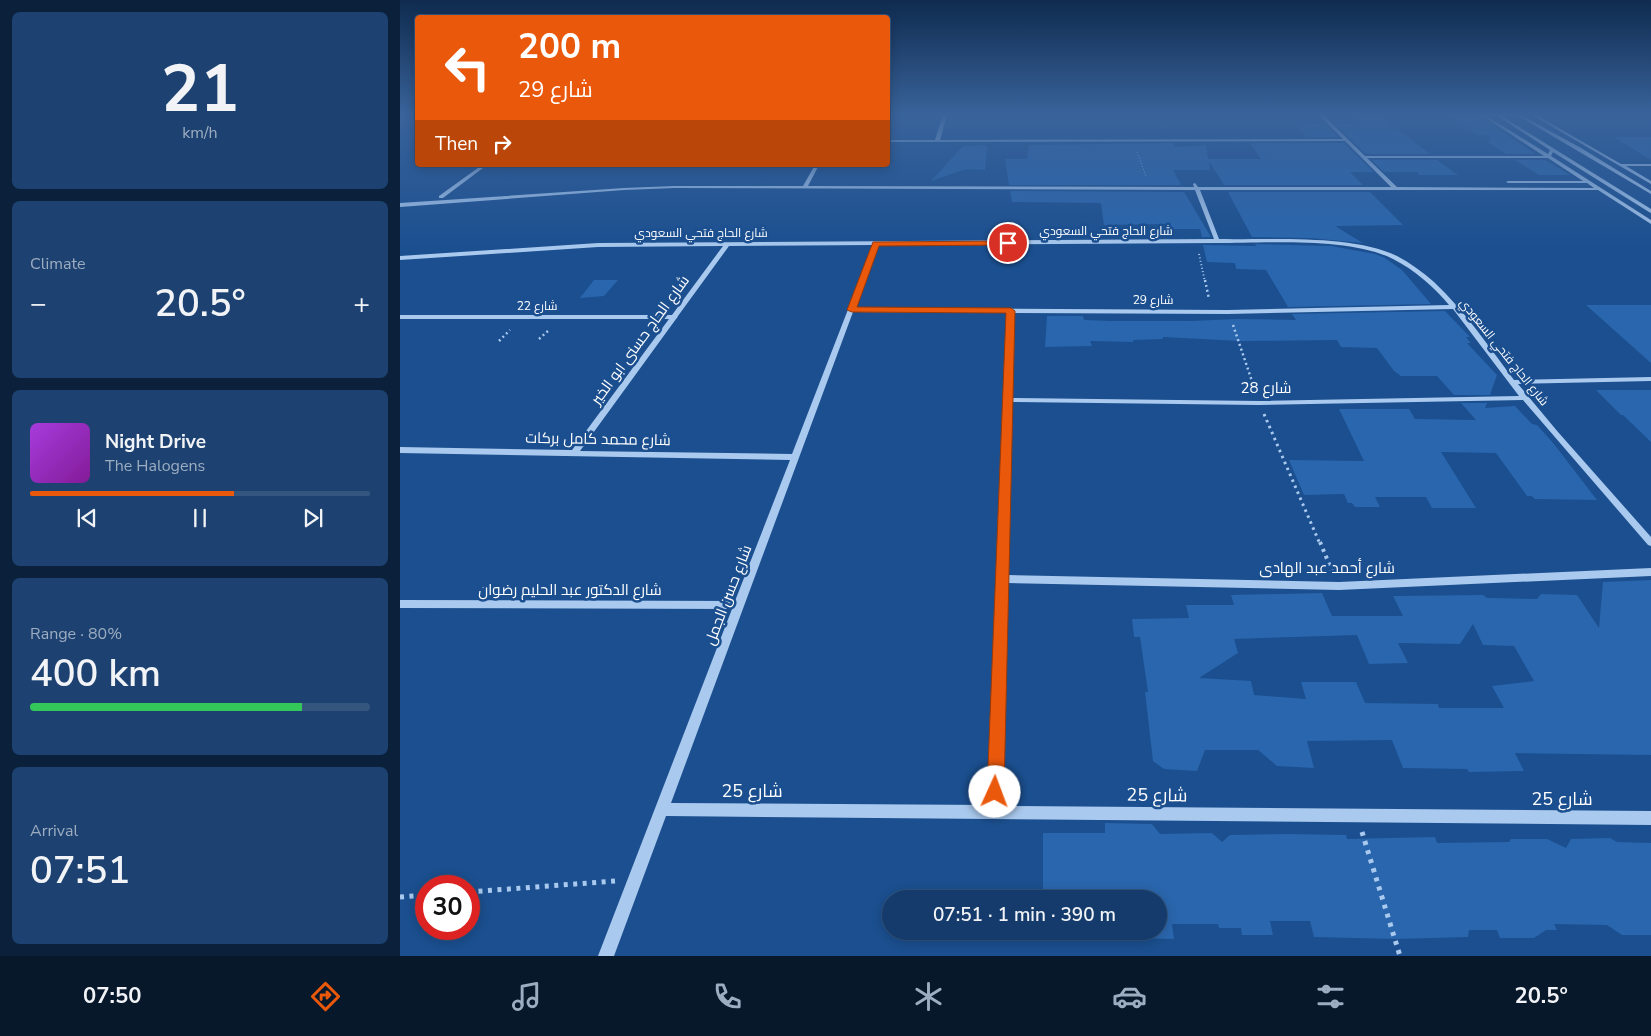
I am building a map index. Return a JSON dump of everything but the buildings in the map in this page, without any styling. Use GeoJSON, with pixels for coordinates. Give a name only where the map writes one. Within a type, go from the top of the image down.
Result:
{"type":"FeatureCollection","features":[{"type":"Feature","properties":{"kind":"street"},"geometry":{"type":"LineString","coordinates":[[1366,160],[1395,188]]}},
{"type":"Feature","properties":{"kind":"street"},"geometry":{"type":"LineString","coordinates":[[1552,160],[1651,222]]}},
{"type":"Feature","properties":{"kind":"street"},"geometry":{"type":"LineString","coordinates":[[1570,160],[1651,211]]}},
{"type":"Feature","properties":{"kind":"street"},"geometry":{"type":"LineString","coordinates":[[1596,160],[1651,193]]}},
{"type":"Feature","properties":{"kind":"street"},"geometry":{"type":"LineString","coordinates":[[1611,160],[1651,183]]}},
{"type":"Feature","properties":{"kind":"street"},"geometry":{"type":"LineString","coordinates":[[1620,165],[1651,165]]}},
{"type":"Feature","properties":{"kind":"street"},"geometry":{"type":"LineString","coordinates":[[441,197],[482,167]]}},
{"type":"Feature","properties":{"kind":"street"},"geometry":{"type":"LineString","coordinates":[[806,185],[816,167]]}},
{"type":"Feature","properties":{"kind":"street"},"geometry":{"type":"LineString","coordinates":[[401,202],[624,189],[806,185],[1148,182],[1395,188],[1601,189]]}},
{"type":"Feature","properties":{"kind":"street"},"geometry":{"type":"LineString","coordinates":[[401,202],[441,197],[662,184],[1590,182]]}},
{"type":"Feature","properties":{"kind":"street"},"geometry":{"type":"LineString","coordinates":[[1195,184],[1217,241]]}},
{"type":"Feature","properties":{"kind":"street"},"geometry":{"type":"LineString","coordinates":[[1636,212],[1651,216]]}},
{"type":"Feature","properties":{"kind":"street","name":"شارع الحاج فتحي السعودي"},"geometry":{"type":"LineString","coordinates":[[400,258],[598,245],[1217,241],[1327,243],[1358,248],[1392,256],[1418,270],[1454,307],[1524,398],[1651,543]]}},
{"type":"Feature","properties":{"kind":"street","name":"شارع الحاج حسنى ابو الخير"},"geometry":{"type":"LineString","coordinates":[[574,453],[727,244]]}},
{"type":"Feature","properties":{"kind":"street","name":"شارع حسن الجمل"},"geometry":{"type":"LineString","coordinates":[[606,956],[876,244]]}},
{"type":"Feature","properties":{"kind":"street","name":"شارع 29"},"geometry":{"type":"LineString","coordinates":[[852,310],[1228,312],[1454,307]]}},
{"type":"Feature","properties":{"kind":"street"},"geometry":{"type":"LineString","coordinates":[[995,811],[1011,311]]}},
{"type":"Feature","properties":{"kind":"street","name":"شارع 22"},"geometry":{"type":"LineString","coordinates":[[400,317],[675,317]]}},
{"type":"Feature","properties":{"kind":"street"},"geometry":{"type":"LineString","coordinates":[[1512,382],[1651,379]]}},
{"type":"Feature","properties":{"kind":"street","name":"شارع 28"},"geometry":{"type":"LineString","coordinates":[[1008,400],[1259,402],[1524,398]]}},
{"type":"Feature","properties":{"kind":"street","name":"شارع محمد كامل بركات"},"geometry":{"type":"LineString","coordinates":[[400,450],[796,457]]}},
{"type":"Feature","properties":{"kind":"street","name":"شارع أحمد عبد الهادى"},"geometry":{"type":"LineString","coordinates":[[1002,579],[1339,586],[1651,572]]}},
{"type":"Feature","properties":{"kind":"street","name":"شارع الدكتور عبد الحليم رضوان"},"geometry":{"type":"LineString","coordinates":[[400,604],[740,605]]}},
{"type":"Feature","properties":{"kind":"street","name":"شارع 25"},"geometry":{"type":"LineString","coordinates":[[663,809],[995,811],[1358,817],[1651,818]]}},
{"type":"Feature","properties":{"kind":"path"},"geometry":{"type":"LineString","coordinates":[[1140,160],[1148,182]]}},
{"type":"Feature","properties":{"kind":"path"},"geometry":{"type":"LineString","coordinates":[[1196,242],[1212,312]]}},
{"type":"Feature","properties":{"kind":"path"},"geometry":{"type":"LineString","coordinates":[[1228,312],[1259,402],[1339,586]]}},
{"type":"Feature","properties":{"kind":"path"},"geometry":{"type":"LineString","coordinates":[[1358,817],[1400,956]]}},
{"type":"Feature","properties":{"kind":"path"},"geometry":{"type":"LineString","coordinates":[[480,891],[636,880]]}},
{"type":"Feature","properties":{"kind":"path"},"geometry":{"type":"LineString","coordinates":[[400,897],[415,896]]}},
{"type":"Feature","properties":{"kind":"route"},"geometry":{"type":"LineString","coordinates":[[995,792],[1011,311],[852,310],[876,244],[1008,243]]}}]}
